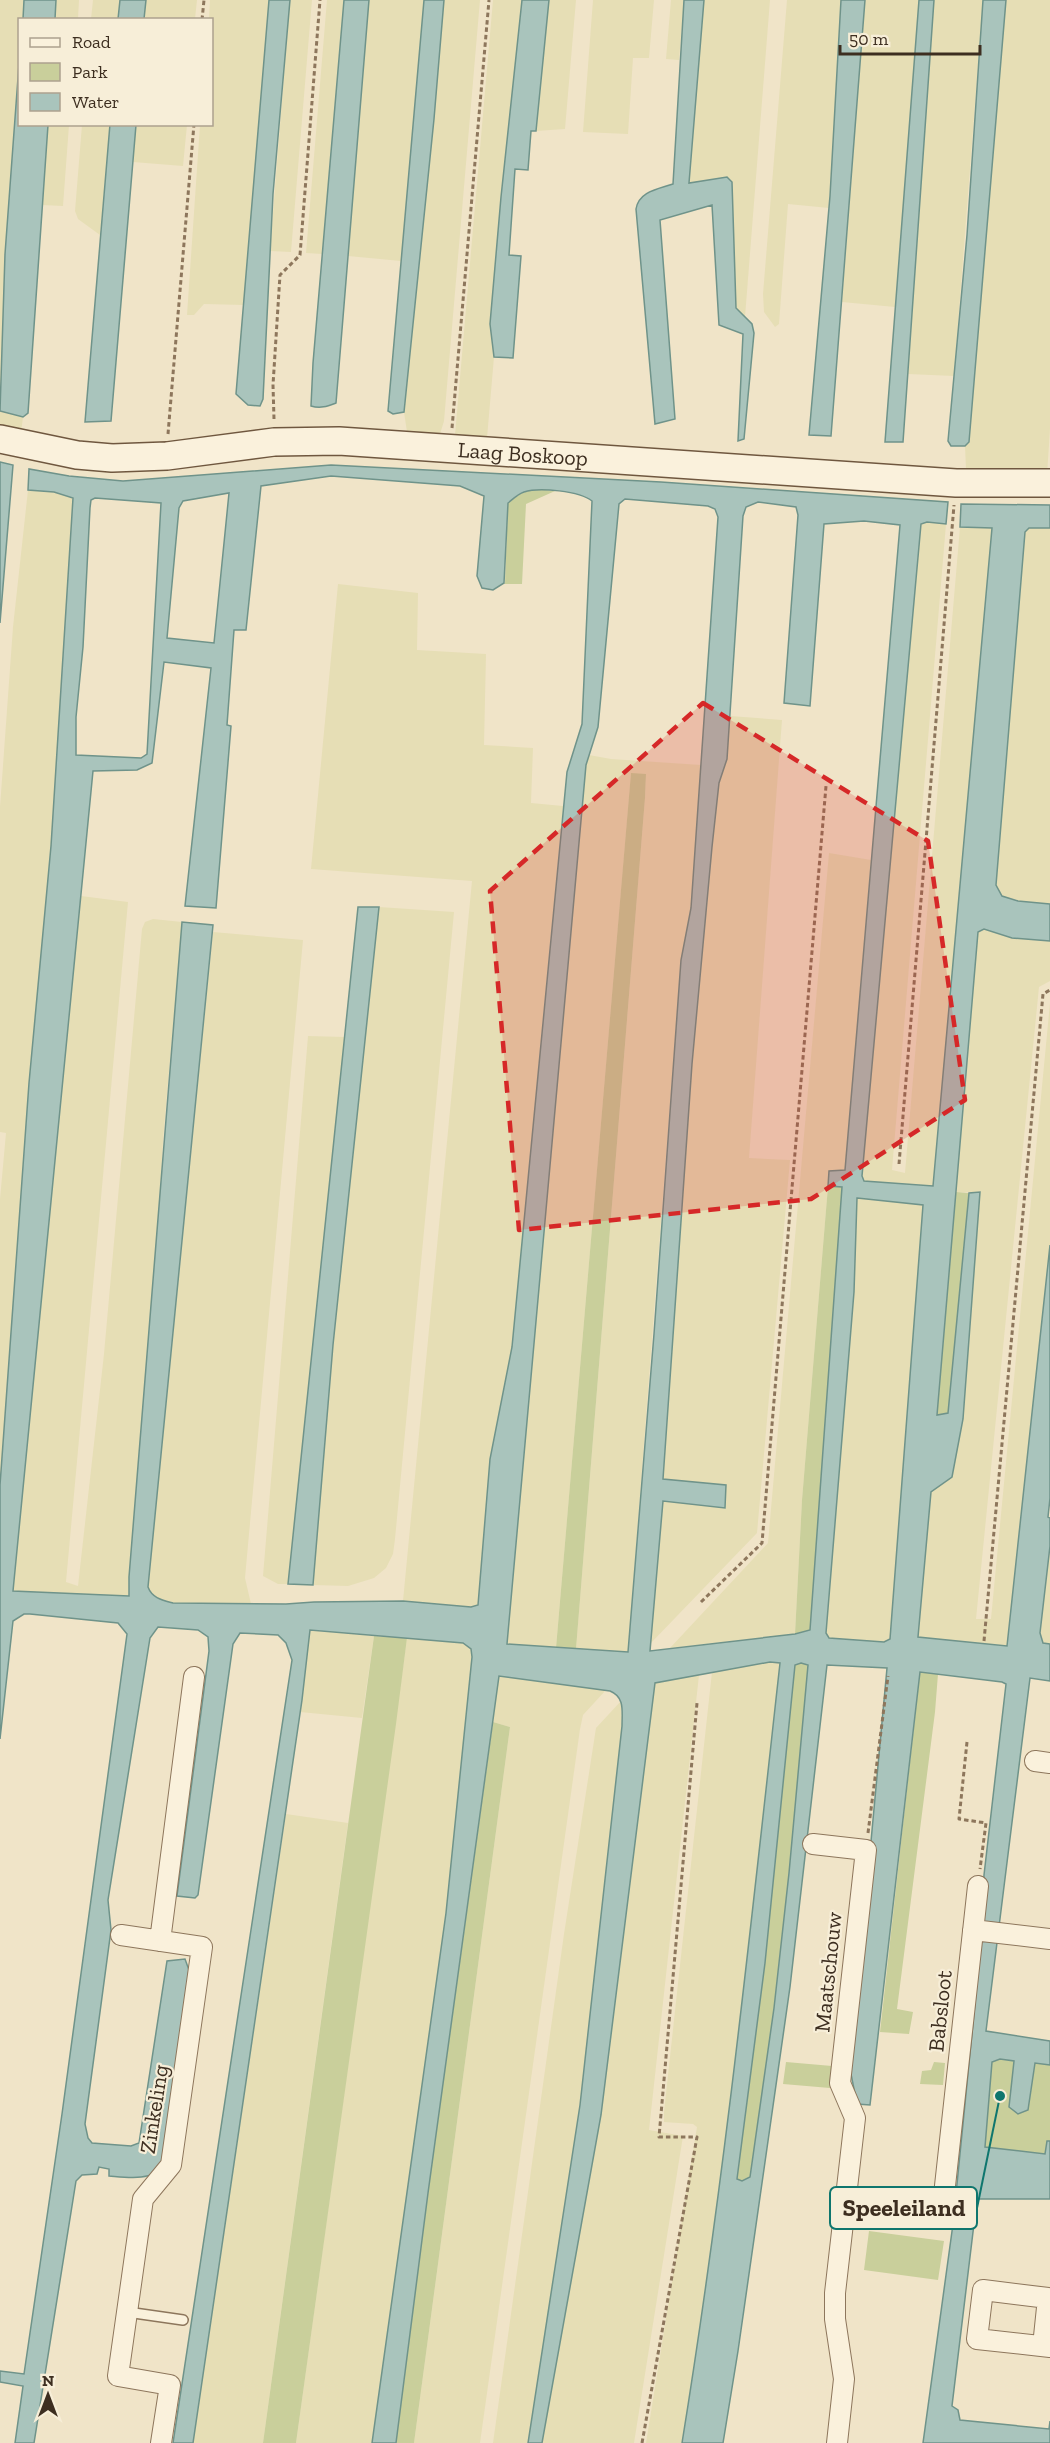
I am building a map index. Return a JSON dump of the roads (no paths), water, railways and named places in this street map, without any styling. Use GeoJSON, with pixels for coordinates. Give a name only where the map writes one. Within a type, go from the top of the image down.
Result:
{"type":"FeatureCollection","features":[{"type":"Feature","properties":{"kind":"street","name":"Laag Boskoop"},"geometry":{"type":"LineString","coordinates":[[0,439],[77,455],[112,458],[167,456],[274,442],[339,441],[956,483],[1050,483]]}},
{"type":"Feature","properties":{"kind":"street"},"geometry":{"type":"LineString","coordinates":[[160,1941],[194,1677]]}},
{"type":"Feature","properties":{"kind":"street","name":"Maatschouw"},"geometry":{"type":"LineString","coordinates":[[813,1844],[866,1850],[840,2083],[855,2118],[847,2201]]}},
{"type":"Feature","properties":{"kind":"street","name":"Babsloot"},"geometry":{"type":"LineString","coordinates":[[847,2201],[942,2213],[978,1886]]}},
{"type":"Feature","properties":{"kind":"street"},"geometry":{"type":"LineString","coordinates":[[973,1930],[1050,1939]]}},
{"type":"Feature","properties":{"kind":"street","name":"Zinkeling"},"geometry":{"type":"LineString","coordinates":[[121,1935],[202,1947],[171,2165],[143,2199],[118,2376],[171,2385],[161,2443]]}},
{"type":"Feature","properties":{"kind":"street"},"geometry":{"type":"LineString","coordinates":[[837,2443],[844,2379],[835,2319],[835,2293],[847,2201]]}},
{"type":"Feature","properties":{"kind":"lane"},"geometry":{"type":"LineString","coordinates":[[127,2312],[183,2320]]}},
{"type":"Feature","properties":{"kind":"water"},"geometry":{"type":"Polygon","coordinates":[[[24,0],[56,0],[55,18],[23,18],[24,0]]]}},
{"type":"Feature","properties":{"kind":"water"},"geometry":{"type":"Polygon","coordinates":[[[120,0],[146,0],[144,18],[118,18],[120,0]]]}},
{"type":"Feature","properties":{"kind":"water"},"geometry":{"type":"Polygon","coordinates":[[[269,0],[290,0],[273,194],[263,399],[260,406],[248,405],[236,394],[269,0]]]}},
{"type":"Feature","properties":{"kind":"water"},"geometry":{"type":"Polygon","coordinates":[[[344,0],[369,0],[336,403],[318,407],[311,406],[313,363],[344,0]]]}},
{"type":"Feature","properties":{"kind":"water"},"geometry":{"type":"Polygon","coordinates":[[[424,0],[444,0],[404,412],[393,414],[388,411],[424,0]]]}},
{"type":"Feature","properties":{"kind":"water"},"geometry":{"type":"Polygon","coordinates":[[[522,0],[549,0],[536,131],[531,131],[528,170],[515,169],[509,255],[521,256],[513,358],[494,357],[490,324],[522,0]]]}},
{"type":"Feature","properties":{"kind":"water"},"geometry":{"type":"Polygon","coordinates":[[[684,0],[704,0],[689,183],[727,177],[732,182],[736,308],[752,324],[754,333],[744,439],[738,441],[743,334],[719,325],[712,205],[660,220],[675,419],[655,424],[636,209],[645,194],[673,184],[684,0]]]}},
{"type":"Feature","properties":{"kind":"water"},"geometry":{"type":"Polygon","coordinates":[[[841,0],[865,0],[831,436],[809,435],[830,196],[841,0]]]}},
{"type":"Feature","properties":{"kind":"water"},"geometry":{"type":"Polygon","coordinates":[[[919,0],[934,0],[903,442],[885,442],[919,0]]]}},
{"type":"Feature","properties":{"kind":"water"},"geometry":{"type":"Polygon","coordinates":[[[983,0],[1006,0],[969,442],[965,446],[951,446],[948,441],[967,235],[983,0]]]}},
{"type":"Feature","properties":{"kind":"water"},"geometry":{"type":"Polygon","coordinates":[[[18,78],[18,126],[48,126],[28,413],[23,417],[0,411],[5,254],[18,78]]]}},
{"type":"Feature","properties":{"kind":"water"},"geometry":{"type":"Polygon","coordinates":[[[110,126],[136,126],[111,421],[85,422],[110,126]]]}},
{"type":"Feature","properties":{"kind":"water"},"geometry":{"type":"Polygon","coordinates":[[[0,462],[13,465],[0,623],[0,462]]]}},
{"type":"Feature","properties":{"kind":"water"},"geometry":{"type":"Polygon","coordinates":[[[331,465],[661,482],[948,502],[946,524],[927,522],[921,524],[862,1176],[864,1181],[933,1186],[992,528],[960,527],[961,504],[1050,505],[1050,528],[1029,528],[1025,532],[996,885],[1002,896],[1018,901],[1050,904],[1050,941],[1012,938],[984,929],[978,932],[937,1415],[948,1413],[969,1193],[980,1192],[963,1419],[952,1477],[931,1492],[918,1637],[1007,1646],[1050,1245],[1050,1498],[1048,1517],[1050,1518],[1050,1546],[1040,1633],[1043,1643],[1050,1644],[1050,1681],[1030,1678],[986,2031],[1050,2041],[1050,2065],[1035,2063],[1028,2110],[1018,2114],[1009,2107],[1014,2061],[1000,2059],[992,2062],[985,2147],[1045,2154],[1047,2141],[1050,2141],[1050,2199],[977,2199],[952,2406],[958,2410],[960,2420],[1049,2429],[1050,2421],[1050,2443],[923,2443],[953,2224],[981,1943],[984,1875],[1006,1684],[920,1672],[870,2105],[857,2104],[850,2069],[887,1668],[827,1665],[790,1987],[723,2443],[682,2443],[724,2151],[758,1859],[780,1663],[770,1662],[655,1683],[601,2115],[542,2443],[528,2443],[580,2105],[622,1710],[618,1697],[610,1691],[499,1676],[396,2443],[372,2443],[446,1913],[472,1657],[471,1649],[463,1643],[310,1630],[302,1700],[193,2443],[173,2443],[292,1660],[286,1643],[278,1635],[240,1633],[233,1644],[198,1895],[195,1898],[177,1896],[209,1651],[208,1637],[198,1630],[158,1627],[150,1638],[108,1900],[111,1930],[85,2124],[88,2138],[92,2143],[131,2146],[139,2143],[167,1961],[185,1959],[189,1970],[163,2161],[157,2171],[145,2176],[109,2176],[109,2169],[99,2167],[97,2174],[82,2175],[76,2181],[34,2443],[15,2443],[23,2386],[0,2382],[0,2371],[24,2374],[127,1634],[118,1623],[30,1614],[24,1614],[13,1621],[0,1739],[0,1485],[29,1083],[51,846],[73,498],[54,492],[28,490],[29,469],[69,476],[123,481],[331,465]],[[331,476],[261,486],[246,630],[234,630],[227,725],[231,726],[216,908],[185,906],[211,668],[164,662],[152,763],[137,770],[93,771],[13,1591],[129,1596],[182,922],[213,925],[148,1587],[161,1600],[173,1603],[286,1604],[403,1601],[471,1607],[478,1605],[490,1459],[512,1347],[567,772],[582,724],[592,501],[569,492],[539,490],[522,493],[508,503],[504,583],[493,590],[482,588],[477,576],[484,496],[460,486],[331,476]],[[229,493],[183,501],[179,508],[167,638],[214,643],[229,493]],[[95,498],[91,500],[83,647],[76,717],[76,755],[141,758],[147,754],[161,503],[95,498]],[[625,499],[619,504],[598,727],[586,765],[507,1644],[628,1652],[681,960],[691,908],[718,517],[715,509],[708,506],[625,499]],[[758,502],[746,507],[743,516],[727,759],[719,783],[692,1064],[663,1479],[726,1485],[725,1508],[663,1501],[650,1651],[795,1634],[810,1630],[842,1187],[828,1186],[829,1171],[845,1170],[900,525],[864,521],[824,524],[810,706],[784,703],[798,515],[796,507],[758,502]],[[857,1198],[854,1292],[826,1633],[829,1638],[884,1642],[890,1639],[923,1205],[857,1198]],[[801,1663],[795,1665],[765,1963],[737,2179],[742,2181],[750,2177],[774,2008],[808,1665],[801,1663]]]}},
{"type":"Feature","properties":{"kind":"water"},"geometry":{"type":"Polygon","coordinates":[[[358,907],[379,907],[333,1345],[313,1585],[288,1584],[358,907]]]}},
{"type":"Feature","properties":{"kind":"place","name":"Speeleiland"},"geometry":{"type":"Point","coordinates":[1000,2096]}}]}
